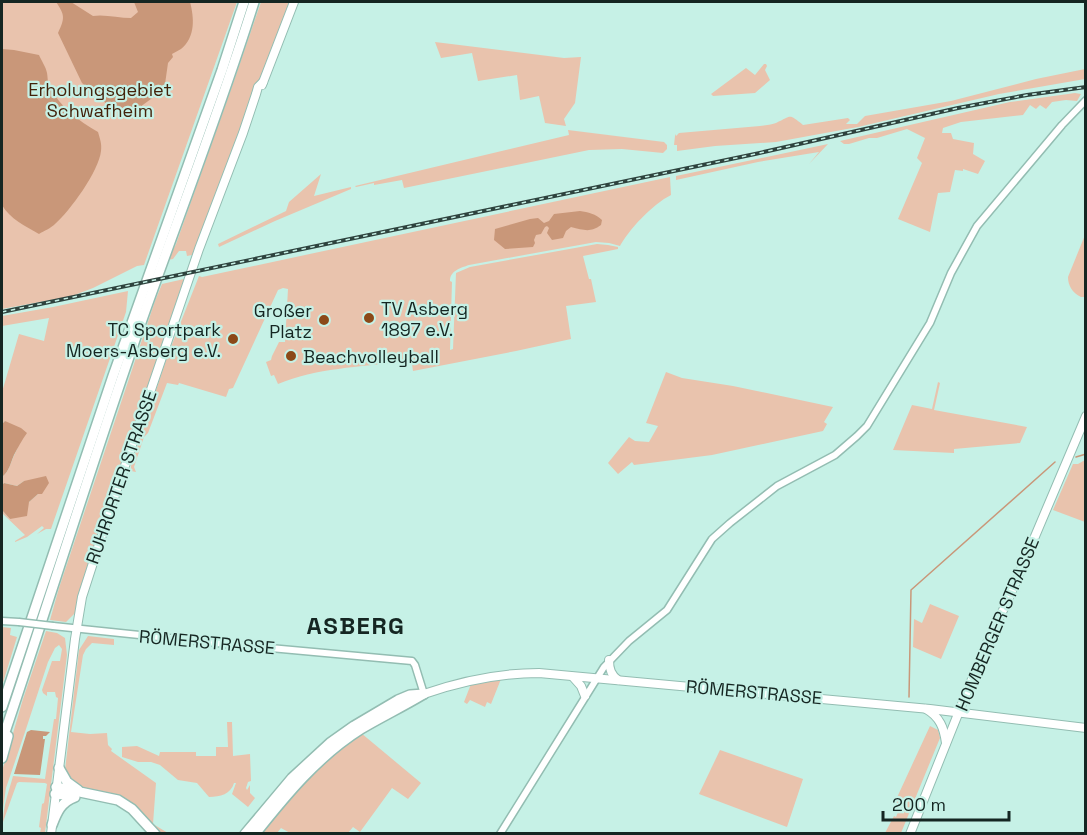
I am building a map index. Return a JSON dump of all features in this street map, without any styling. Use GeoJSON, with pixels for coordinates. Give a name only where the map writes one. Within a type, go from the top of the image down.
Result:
{"type":"FeatureCollection","features":[{"type":"Feature","properties":{"kind":"highway"},"geometry":{"type":"LineString","coordinates":[[2,707],[105,398],[244,2]]}},
{"type":"Feature","properties":{"kind":"highway"},"geometry":{"type":"LineString","coordinates":[[2,741],[144,314],[206,144],[254,2]]}},
{"type":"Feature","properties":{"kind":"highway"},"geometry":{"type":"LineString","coordinates":[[2,702],[8,688]]}},
{"type":"Feature","properties":{"kind":"highway"},"geometry":{"type":"LineString","coordinates":[[244,834],[292,777],[330,743],[398,700],[410,695],[424,694]]}},
{"type":"Feature","properties":{"kind":"highway"},"geometry":{"type":"LineString","coordinates":[[255,834],[298,782],[334,748],[361,729],[424,694]]}},
{"type":"Feature","properties":{"kind":"highway"},"geometry":{"type":"LineString","coordinates":[[2,759],[14,704]]}},
{"type":"Feature","properties":{"kind":"highway"},"geometry":{"type":"LineString","coordinates":[[59,768],[70,785],[80,794],[118,804],[135,817],[150,834]]}},
{"type":"Feature","properties":{"kind":"highway"},"geometry":{"type":"LineString","coordinates":[[56,791],[111,798],[125,804],[155,834]]}},
{"type":"Feature","properties":{"kind":"highway"},"geometry":{"type":"LineString","coordinates":[[51,829],[61,806],[80,794]]}},
{"type":"Feature","properties":{"kind":"main road","name":"RUHRORTER STRASSE"},"geometry":{"type":"LineString","coordinates":[[51,829],[76,629],[85,585],[199,249],[258,87],[263,82],[294,2]]}},
{"type":"Feature","properties":{"kind":"main road","name":"HOMBERGER STRASSE"},"geometry":{"type":"LineString","coordinates":[[910,834],[984,649],[1008,600],[1086,416]]}},
{"type":"Feature","properties":{"kind":"main road"},"geometry":{"type":"LineString","coordinates":[[609,660],[611,673],[620,680]]}},
{"type":"Feature","properties":{"kind":"main road","name":"RÖMERSTRASSE"},"geometry":{"type":"LineString","coordinates":[[424,694],[461,683],[507,674],[537,673],[924,708],[1086,728]]}},
{"type":"Feature","properties":{"kind":"main road"},"geometry":{"type":"LineString","coordinates":[[572,676],[579,683],[585,696]]}},
{"type":"Feature","properties":{"kind":"main road"},"geometry":{"type":"LineString","coordinates":[[924,708],[939,720],[946,743]]}},
{"type":"Feature","properties":{"kind":"street"},"geometry":{"type":"LineString","coordinates":[[500,834],[609,660],[666,610],[712,539],[777,486],[835,454],[867,426],[930,323],[951,273],[977,226],[1086,100]]}},
{"type":"Feature","properties":{"kind":"street","name":"RÖMERSTRASSE"},"geometry":{"type":"LineString","coordinates":[[2,621],[219,644],[412,661],[424,694]]}},
{"type":"Feature","properties":{"kind":"green space","name":"Erholungsgebiet Schwafheim"},"geometry":{"type":"Polygon","coordinates":[[[2,2],[237,2],[144,265],[137,266],[72,296],[2,309],[2,2]]]}},
{"type":"Feature","properties":{"kind":"green space"},"geometry":{"type":"Polygon","coordinates":[[[261,2],[290,2],[192,255],[187,256],[186,251],[179,251],[173,259],[168,260],[176,244],[261,2]]]}},
{"type":"Feature","properties":{"kind":"green space"},"geometry":{"type":"Polygon","coordinates":[[[435,42],[564,58],[581,57],[575,103],[564,119],[566,126],[545,123],[539,96],[520,100],[517,75],[478,81],[472,53],[441,58],[435,42]]]}},
{"type":"Feature","properties":{"kind":"green space"},"geometry":{"type":"Polygon","coordinates":[[[764,64],[767,66],[765,70],[770,80],[755,93],[713,96],[711,94],[746,68],[755,75],[764,64]]]}},
{"type":"Feature","properties":{"kind":"green space"},"geometry":{"type":"Polygon","coordinates":[[[1085,69],[1085,79],[999,94],[858,127],[776,142],[677,151],[677,145],[674,145],[675,136],[679,133],[768,125],[790,117],[803,125],[848,118],[850,120],[846,124],[857,124],[865,116],[951,101],[1085,69]]]}},
{"type":"Feature","properties":{"kind":"green space"},"geometry":{"type":"Polygon","coordinates":[[[1081,94],[1077,101],[1052,102],[1046,109],[1040,105],[1036,109],[1030,105],[1023,115],[961,122],[943,128],[942,133],[951,133],[953,139],[974,143],[973,154],[985,161],[978,174],[963,169],[963,171],[955,170],[950,192],[938,193],[930,232],[898,219],[922,163],[917,158],[925,138],[907,129],[849,144],[840,141],[1010,102],[1081,94]]]}},
{"type":"Feature","properties":{"kind":"green space"},"geometry":{"type":"Polygon","coordinates":[[[568,130],[664,142],[667,149],[663,153],[622,149],[589,150],[404,188],[402,180],[355,186],[569,135],[568,130]]]}},
{"type":"Feature","properties":{"kind":"green space"},"geometry":{"type":"Polygon","coordinates":[[[828,144],[809,164],[819,152],[758,162],[676,180],[676,176],[828,144]]]}},
{"type":"Feature","properties":{"kind":"green space"},"geometry":{"type":"Polygon","coordinates":[[[321,174],[314,196],[351,187],[351,189],[219,247],[218,244],[286,211],[289,202],[321,174]]]}},
{"type":"Feature","properties":{"kind":"green space"},"geometry":{"type":"Polygon","coordinates":[[[670,177],[671,195],[642,218],[628,233],[619,248],[620,246],[609,243],[596,242],[469,265],[456,270],[450,278],[452,282],[450,350],[453,349],[456,273],[470,267],[597,244],[618,247],[618,249],[583,256],[596,302],[566,306],[571,339],[413,371],[411,357],[401,362],[323,371],[278,384],[274,375],[271,376],[266,362],[271,360],[279,342],[285,342],[288,289],[283,288],[278,290],[233,388],[229,389],[226,397],[179,383],[178,385],[167,383],[148,433],[144,437],[134,467],[136,472],[131,471],[167,357],[199,276],[670,177]]]}},
{"type":"Feature","properties":{"kind":"green space"},"geometry":{"type":"Polygon","coordinates":[[[1085,235],[1085,297],[1081,297],[1071,288],[1068,277],[1085,235]]]}},
{"type":"Feature","properties":{"kind":"green space"},"geometry":{"type":"Polygon","coordinates":[[[184,279],[85,573],[76,612],[66,622],[50,620],[155,301],[162,284],[184,279]]]}},
{"type":"Feature","properties":{"kind":"green space"},"geometry":{"type":"Polygon","coordinates":[[[128,291],[126,312],[51,529],[37,534],[44,528],[42,526],[27,537],[15,542],[25,535],[2,513],[2,510],[10,519],[38,494],[24,481],[17,486],[4,483],[2,485],[2,477],[9,469],[19,443],[5,421],[2,424],[2,392],[19,334],[44,341],[49,318],[2,326],[2,316],[128,291]]]}},
{"type":"Feature","properties":{"kind":"green space"},"geometry":{"type":"Polygon","coordinates":[[[666,372],[682,378],[833,407],[824,422],[827,424],[823,431],[712,455],[634,465],[632,462],[618,474],[608,463],[629,437],[635,441],[649,442],[658,426],[646,423],[666,372]]]}},
{"type":"Feature","properties":{"kind":"green space"},"geometry":{"type":"Polygon","coordinates":[[[938,382],[940,383],[934,410],[1027,427],[1020,443],[954,449],[954,453],[893,450],[912,405],[932,409],[938,382]]]}},
{"type":"Feature","properties":{"kind":"green space"},"geometry":{"type":"Polygon","coordinates":[[[1085,460],[1085,522],[1053,510],[1073,464],[1085,460]]]}},
{"type":"Feature","properties":{"kind":"green space"},"geometry":{"type":"Polygon","coordinates":[[[930,604],[959,616],[941,659],[913,647],[914,619],[922,623],[930,604]]]}},
{"type":"Feature","properties":{"kind":"green space"},"geometry":{"type":"Polygon","coordinates":[[[2,627],[11,628],[10,635],[17,637],[2,686],[2,627]]]}},
{"type":"Feature","properties":{"kind":"green space"},"geometry":{"type":"Polygon","coordinates":[[[46,631],[57,633],[65,638],[67,655],[45,833],[40,833],[42,804],[47,784],[45,783],[17,783],[3,822],[3,816],[13,776],[45,779],[58,698],[55,692],[47,692],[47,696],[42,690],[52,661],[60,661],[62,649],[59,645],[48,662],[6,788],[2,815],[2,771],[46,631]]]}},
{"type":"Feature","properties":{"kind":"green space"},"geometry":{"type":"Polygon","coordinates":[[[88,636],[114,639],[114,645],[92,643],[83,655],[71,732],[107,733],[111,751],[156,783],[153,824],[168,833],[159,833],[133,805],[80,788],[70,780],[65,770],[79,650],[88,636]]]}},
{"type":"Feature","properties":{"kind":"green space"},"geometry":{"type":"Polygon","coordinates":[[[501,679],[491,704],[487,702],[485,707],[470,700],[467,704],[464,702],[471,684],[501,679]]]}},
{"type":"Feature","properties":{"kind":"green space"},"geometry":{"type":"Polygon","coordinates":[[[227,722],[232,722],[233,756],[250,754],[251,781],[248,782],[246,788],[247,790],[250,785],[250,793],[255,798],[248,807],[232,794],[236,783],[224,794],[209,797],[197,783],[178,780],[160,765],[122,757],[122,747],[137,746],[159,756],[160,752],[196,752],[196,756],[216,756],[216,747],[228,747],[227,722]]]}},
{"type":"Feature","properties":{"kind":"green space"},"geometry":{"type":"Polygon","coordinates":[[[930,726],[938,730],[940,738],[901,833],[885,833],[894,816],[896,817],[900,807],[894,804],[930,726]]]}},
{"type":"Feature","properties":{"kind":"green space"},"geometry":{"type":"Polygon","coordinates":[[[361,733],[421,783],[408,799],[392,788],[360,832],[353,827],[348,833],[290,833],[281,828],[277,833],[260,834],[301,785],[324,762],[361,733]]]}},
{"type":"Feature","properties":{"kind":"green space"},"geometry":{"type":"Polygon","coordinates":[[[720,750],[803,779],[787,827],[699,794],[720,750]]]}},
{"type":"Feature","properties":{"kind":"shaded area"},"geometry":{"type":"Polygon","coordinates":[[[56,2],[71,2],[93,16],[131,18],[138,12],[134,2],[190,2],[193,27],[186,44],[172,54],[173,57],[168,63],[165,84],[155,96],[140,107],[120,108],[108,105],[82,83],[58,33],[63,17],[56,2]]]}},
{"type":"Feature","properties":{"kind":"shaded area"},"geometry":{"type":"Polygon","coordinates":[[[2,49],[39,55],[54,94],[71,113],[98,132],[101,142],[99,159],[83,190],[52,227],[39,234],[14,218],[2,205],[2,49]]]}},
{"type":"Feature","properties":{"kind":"shaded area"},"geometry":{"type":"Polygon","coordinates":[[[580,211],[597,216],[602,220],[601,225],[590,230],[571,227],[563,238],[552,240],[547,233],[549,228],[547,226],[541,234],[536,235],[533,247],[505,249],[494,240],[495,229],[538,218],[544,223],[549,221],[554,214],[580,211]]]}},
{"type":"Feature","properties":{"kind":"shaded area"},"geometry":{"type":"Polygon","coordinates":[[[5,421],[27,433],[2,477],[2,424],[5,421]]]}},
{"type":"Feature","properties":{"kind":"shaded area"},"geometry":{"type":"Polygon","coordinates":[[[46,476],[49,483],[42,494],[38,494],[29,502],[27,516],[10,519],[2,510],[2,485],[4,483],[17,486],[24,481],[46,476]]]}},
{"type":"Feature","properties":{"kind":"shaded area"},"geometry":{"type":"Polygon","coordinates":[[[31,730],[50,732],[43,736],[45,739],[40,775],[14,774],[27,732],[31,730]]]}},
{"type":"Feature","properties":{"kind":"waterway"},"geometry":{"type":"LineString","coordinates":[[1076,457],[1086,454]]}},
{"type":"Feature","properties":{"kind":"waterway"},"geometry":{"type":"LineString","coordinates":[[909,697],[911,590],[1055,462]]}},
{"type":"Feature","properties":{"kind":"railway"},"geometry":{"type":"LineString","coordinates":[[2,312],[755,154],[958,108],[1086,87]]}},
{"type":"Feature","properties":{"kind":"place","name":"TV Asberg 1897 e.V."},"geometry":{"type":"Point","coordinates":[369,318]}},
{"type":"Feature","properties":{"kind":"place","name":"Großer Platz"},"geometry":{"type":"Point","coordinates":[324,320]}},
{"type":"Feature","properties":{"kind":"place","name":"TC Sportpark Moers-Asberg e.V."},"geometry":{"type":"Point","coordinates":[233,339]}},
{"type":"Feature","properties":{"kind":"place","name":"Beachvolleyball"},"geometry":{"type":"Point","coordinates":[291,356]}},
{"type":"Feature","properties":{"kind":"district","name":"ASBERG"},"geometry":{"type":"Point","coordinates":[356,625]}}]}
